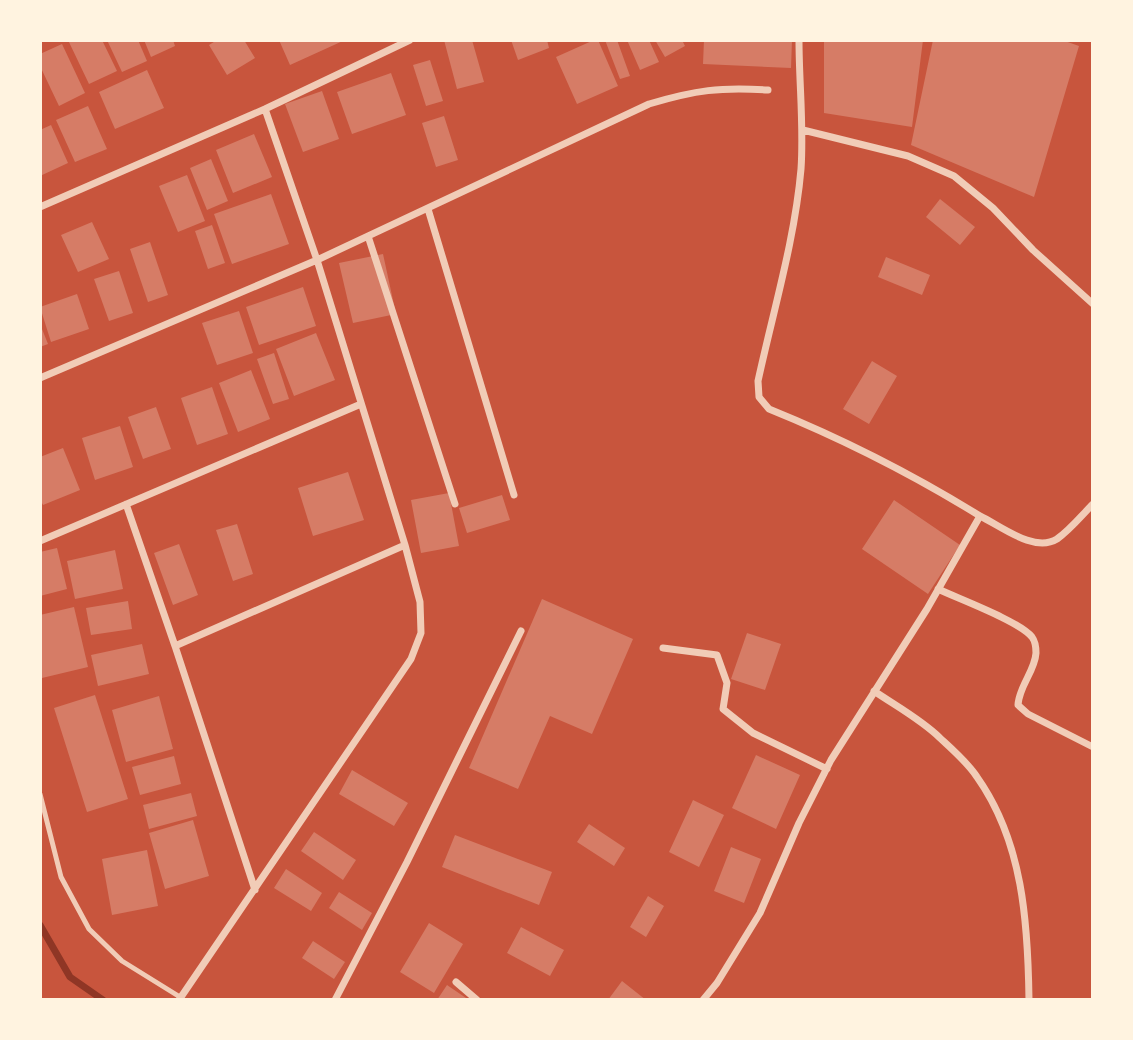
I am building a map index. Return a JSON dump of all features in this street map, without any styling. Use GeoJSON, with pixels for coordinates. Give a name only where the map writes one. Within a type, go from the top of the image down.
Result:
{"type":"FeatureCollection","features":[{"type":"Feature","properties":{"kind":"street"},"geometry":{"type":"LineString","coordinates":[[40,207],[265,109],[410,40]]}},
{"type":"Feature","properties":{"kind":"street"},"geometry":{"type":"LineString","coordinates":[[799,40],[799,90],[803,130],[800,173],[793,222],[758,381],[759,397],[769,409],[868,452],[921,479],[980,516],[1036,543],[1048,543],[1060,537],[1093,503]]}},
{"type":"Feature","properties":{"kind":"street"},"geometry":{"type":"LineString","coordinates":[[40,379],[317,260],[649,104],[689,92],[713,89],[768,90]]}},
{"type":"Feature","properties":{"kind":"street"},"geometry":{"type":"LineString","coordinates":[[181,999],[411,659],[421,633],[420,602],[405,545],[317,260],[265,109]]}},
{"type":"Feature","properties":{"kind":"street"},"geometry":{"type":"LineString","coordinates":[[803,130],[908,156],[954,176],[993,208],[1033,250],[1093,304]]}},
{"type":"Feature","properties":{"kind":"street"},"geometry":{"type":"LineString","coordinates":[[428,209],[514,495]]}},
{"type":"Feature","properties":{"kind":"street"},"geometry":{"type":"LineString","coordinates":[[368,236],[455,505]]}},
{"type":"Feature","properties":{"kind":"street"},"geometry":{"type":"LineString","coordinates":[[40,541],[361,404]]}},
{"type":"Feature","properties":{"kind":"street"},"geometry":{"type":"LineString","coordinates":[[127,505],[255,890]]}},
{"type":"Feature","properties":{"kind":"street"},"geometry":{"type":"LineString","coordinates":[[703,1000],[717,983],[760,913],[799,823],[827,769],[939,589],[980,516]]}},
{"type":"Feature","properties":{"kind":"street"},"geometry":{"type":"LineString","coordinates":[[175,646],[405,545]]}},
{"type":"Feature","properties":{"kind":"street"},"geometry":{"type":"LineString","coordinates":[[939,589],[1020,628],[1033,638],[1035,662],[1018,697],[1018,705],[1028,714],[1093,747]]}},
{"type":"Feature","properties":{"kind":"street"},"geometry":{"type":"LineString","coordinates":[[335,1000],[407,862],[521,631]]}},
{"type":"Feature","properties":{"kind":"street"},"geometry":{"type":"LineString","coordinates":[[663,648],[717,655],[727,683],[723,709],[753,733],[827,769]]}},
{"type":"Feature","properties":{"kind":"street"},"geometry":{"type":"LineString","coordinates":[[874,691],[938,736],[977,776],[1002,822],[1020,878],[1028,945],[1029,1000]]}},
{"type":"Feature","properties":{"kind":"street"},"geometry":{"type":"LineString","coordinates":[[456,982],[477,1000]]}},
{"type":"Feature","properties":{"kind":"lane"},"geometry":{"type":"LineString","coordinates":[[40,794],[61,877],[89,929],[122,961],[181,999]]}},
{"type":"Feature","properties":{"kind":"building"},"geometry":{"type":"Polygon","coordinates":[[[68,40],[102,40],[117,71],[89,84],[68,40]]]}},
{"type":"Feature","properties":{"kind":"building"},"geometry":{"type":"Polygon","coordinates":[[[107,40],[138,40],[147,61],[122,72],[107,40]]]}},
{"type":"Feature","properties":{"kind":"building"},"geometry":{"type":"Polygon","coordinates":[[[144,40],[173,40],[175,46],[151,57],[144,40]]]}},
{"type":"Feature","properties":{"kind":"building"},"geometry":{"type":"Polygon","coordinates":[[[217,40],[244,40],[255,58],[227,75],[209,45],[217,40]]]}},
{"type":"Feature","properties":{"kind":"building"},"geometry":{"type":"Polygon","coordinates":[[[279,40],[345,40],[290,65],[279,40]]]}},
{"type":"Feature","properties":{"kind":"building"},"geometry":{"type":"Polygon","coordinates":[[[444,40],[472,40],[484,82],[457,89],[444,40]]]}},
{"type":"Feature","properties":{"kind":"building"},"geometry":{"type":"Polygon","coordinates":[[[511,40],[547,40],[549,48],[518,60],[511,40]]]}},
{"type":"Feature","properties":{"kind":"building"},"geometry":{"type":"Polygon","coordinates":[[[598,40],[618,86],[577,104],[556,57],[598,40]]]}},
{"type":"Feature","properties":{"kind":"building"},"geometry":{"type":"Polygon","coordinates":[[[605,40],[617,40],[630,76],[620,79],[605,40]]]}},
{"type":"Feature","properties":{"kind":"building"},"geometry":{"type":"Polygon","coordinates":[[[627,40],[649,40],[659,62],[640,70],[627,40]]]}},
{"type":"Feature","properties":{"kind":"building"},"geometry":{"type":"Polygon","coordinates":[[[655,40],[682,40],[685,46],[665,57],[655,40]]]}},
{"type":"Feature","properties":{"kind":"building"},"geometry":{"type":"Polygon","coordinates":[[[704,40],[792,40],[791,68],[703,64],[704,40]]]}},
{"type":"Feature","properties":{"kind":"building"},"geometry":{"type":"Polygon","coordinates":[[[824,40],[923,40],[912,127],[824,113],[824,40]]]}},
{"type":"Feature","properties":{"kind":"building"},"geometry":{"type":"Polygon","coordinates":[[[933,40],[1062,40],[1079,46],[1034,197],[911,145],[933,40]]]}},
{"type":"Feature","properties":{"kind":"building"},"geometry":{"type":"Polygon","coordinates":[[[62,44],[85,93],[59,106],[40,66],[40,54],[62,44]]]}},
{"type":"Feature","properties":{"kind":"building"},"geometry":{"type":"Polygon","coordinates":[[[430,60],[443,101],[426,106],[413,65],[430,60]]]}},
{"type":"Feature","properties":{"kind":"building"},"geometry":{"type":"Polygon","coordinates":[[[147,70],[164,108],[115,129],[99,92],[147,70]]]}},
{"type":"Feature","properties":{"kind":"building"},"geometry":{"type":"Polygon","coordinates":[[[391,73],[406,115],[352,134],[337,92],[391,73]]]}},
{"type":"Feature","properties":{"kind":"building"},"geometry":{"type":"Polygon","coordinates":[[[322,91],[339,139],[303,152],[285,104],[322,91]]]}},
{"type":"Feature","properties":{"kind":"building"},"geometry":{"type":"Polygon","coordinates":[[[88,106],[107,149],[75,162],[56,120],[88,106]]]}},
{"type":"Feature","properties":{"kind":"building"},"geometry":{"type":"Polygon","coordinates":[[[444,116],[458,160],[436,167],[422,123],[444,116]]]}},
{"type":"Feature","properties":{"kind":"building"},"geometry":{"type":"Polygon","coordinates":[[[51,125],[68,163],[40,176],[40,130],[51,125]]]}},
{"type":"Feature","properties":{"kind":"building"},"geometry":{"type":"Polygon","coordinates":[[[254,134],[272,177],[233,193],[216,150],[254,134]]]}},
{"type":"Feature","properties":{"kind":"building"},"geometry":{"type":"Polygon","coordinates":[[[211,159],[228,201],[207,210],[190,168],[211,159]]]}},
{"type":"Feature","properties":{"kind":"building"},"geometry":{"type":"Polygon","coordinates":[[[187,175],[205,221],[178,232],[159,186],[187,175]]]}},
{"type":"Feature","properties":{"kind":"building"},"geometry":{"type":"Polygon","coordinates":[[[271,194],[289,244],[232,264],[214,214],[271,194]]]}},
{"type":"Feature","properties":{"kind":"building"},"geometry":{"type":"Polygon","coordinates":[[[940,199],[975,227],[960,245],[926,217],[940,199]]]}},
{"type":"Feature","properties":{"kind":"building"},"geometry":{"type":"Polygon","coordinates":[[[92,222],[109,259],[78,272],[61,235],[92,222]]]}},
{"type":"Feature","properties":{"kind":"building"},"geometry":{"type":"Polygon","coordinates":[[[212,225],[225,263],[208,269],[195,231],[212,225]]]}},
{"type":"Feature","properties":{"kind":"building"},"geometry":{"type":"Polygon","coordinates":[[[150,242],[168,295],[148,302],[130,249],[150,242]]]}},
{"type":"Feature","properties":{"kind":"building"},"geometry":{"type":"Polygon","coordinates":[[[383,254],[396,314],[353,323],[339,263],[383,254]]]}},
{"type":"Feature","properties":{"kind":"building"},"geometry":{"type":"Polygon","coordinates":[[[886,257],[930,275],[922,295],[878,277],[886,257]]]}},
{"type":"Feature","properties":{"kind":"building"},"geometry":{"type":"Polygon","coordinates":[[[119,271],[133,313],[109,321],[94,279],[119,271]]]}},
{"type":"Feature","properties":{"kind":"building"},"geometry":{"type":"Polygon","coordinates":[[[303,287],[316,326],[259,345],[246,307],[303,287]]]}},
{"type":"Feature","properties":{"kind":"building"},"geometry":{"type":"Polygon","coordinates":[[[77,294],[89,329],[51,342],[40,307],[77,294]]]}},
{"type":"Feature","properties":{"kind":"building"},"geometry":{"type":"Polygon","coordinates":[[[239,311],[253,353],[217,365],[202,323],[239,311]]]}},
{"type":"Feature","properties":{"kind":"building"},"geometry":{"type":"Polygon","coordinates":[[[40,324],[48,344],[40,347],[40,324]]]}},
{"type":"Feature","properties":{"kind":"building"},"geometry":{"type":"Polygon","coordinates":[[[316,333],[335,380],[294,396],[276,349],[316,333]]]}},
{"type":"Feature","properties":{"kind":"building"},"geometry":{"type":"Polygon","coordinates":[[[274,353],[289,399],[273,404],[257,359],[274,353]]]}},
{"type":"Feature","properties":{"kind":"building"},"geometry":{"type":"Polygon","coordinates":[[[872,361],[897,376],[869,424],[843,409],[872,361]]]}},
{"type":"Feature","properties":{"kind":"building"},"geometry":{"type":"Polygon","coordinates":[[[251,370],[270,419],[238,432],[219,383],[251,370]]]}},
{"type":"Feature","properties":{"kind":"building"},"geometry":{"type":"Polygon","coordinates":[[[212,387],[228,434],[197,445],[181,398],[212,387]]]}},
{"type":"Feature","properties":{"kind":"building"},"geometry":{"type":"Polygon","coordinates":[[[156,407],[171,449],[143,459],[128,417],[156,407]]]}},
{"type":"Feature","properties":{"kind":"building"},"geometry":{"type":"Polygon","coordinates":[[[120,426],[133,467],[95,480],[82,438],[120,426]]]}},
{"type":"Feature","properties":{"kind":"building"},"geometry":{"type":"Polygon","coordinates":[[[63,448],[80,490],[43,505],[40,499],[40,457],[63,448]]]}},
{"type":"Feature","properties":{"kind":"building"},"geometry":{"type":"Polygon","coordinates":[[[348,472],[364,520],[313,536],[298,488],[348,472]]]}},
{"type":"Feature","properties":{"kind":"building"},"geometry":{"type":"Polygon","coordinates":[[[449,493],[459,546],[421,553],[411,500],[449,493]]]}},
{"type":"Feature","properties":{"kind":"building"},"geometry":{"type":"Polygon","coordinates":[[[502,495],[510,520],[467,533],[459,508],[502,495]]]}},
{"type":"Feature","properties":{"kind":"building"},"geometry":{"type":"Polygon","coordinates":[[[894,500],[960,545],[928,594],[862,549],[894,500]]]}},
{"type":"Feature","properties":{"kind":"building"},"geometry":{"type":"Polygon","coordinates":[[[237,524],[253,574],[233,581],[216,530],[237,524]]]}},
{"type":"Feature","properties":{"kind":"building"},"geometry":{"type":"Polygon","coordinates":[[[179,544],[198,595],[173,605],[154,553],[179,544]]]}},
{"type":"Feature","properties":{"kind":"building"},"geometry":{"type":"Polygon","coordinates":[[[57,548],[67,589],[40,596],[40,552],[57,548]]]}},
{"type":"Feature","properties":{"kind":"building"},"geometry":{"type":"Polygon","coordinates":[[[115,550],[123,589],[75,599],[67,561],[115,550]]]}},
{"type":"Feature","properties":{"kind":"building"},"geometry":{"type":"Polygon","coordinates":[[[542,599],[633,639],[592,734],[550,716],[518,789],[469,768],[542,599]]]}},
{"type":"Feature","properties":{"kind":"building"},"geometry":{"type":"Polygon","coordinates":[[[128,601],[132,629],[91,635],[86,608],[128,601]]]}},
{"type":"Feature","properties":{"kind":"building"},"geometry":{"type":"Polygon","coordinates":[[[74,607],[88,667],[42,678],[40,615],[74,607]]]}},
{"type":"Feature","properties":{"kind":"building"},"geometry":{"type":"Polygon","coordinates":[[[747,633],[781,644],[765,690],[731,679],[747,633]]]}},
{"type":"Feature","properties":{"kind":"building"},"geometry":{"type":"Polygon","coordinates":[[[142,644],[149,674],[98,686],[91,655],[142,644]]]}},
{"type":"Feature","properties":{"kind":"building"},"geometry":{"type":"Polygon","coordinates":[[[95,695],[128,799],[87,812],[54,708],[95,695]]]}},
{"type":"Feature","properties":{"kind":"building"},"geometry":{"type":"Polygon","coordinates":[[[159,696],[173,749],[126,762],[112,710],[159,696]]]}},
{"type":"Feature","properties":{"kind":"building"},"geometry":{"type":"Polygon","coordinates":[[[756,755],[800,775],[776,829],[732,808],[756,755]]]}},
{"type":"Feature","properties":{"kind":"building"},"geometry":{"type":"Polygon","coordinates":[[[174,756],[181,784],[140,795],[132,767],[174,756]]]}},
{"type":"Feature","properties":{"kind":"building"},"geometry":{"type":"Polygon","coordinates":[[[352,770],[408,803],[394,826],[339,794],[352,770]]]}},
{"type":"Feature","properties":{"kind":"building"},"geometry":{"type":"Polygon","coordinates":[[[191,793],[197,816],[149,829],[143,805],[191,793]]]}},
{"type":"Feature","properties":{"kind":"building"},"geometry":{"type":"Polygon","coordinates":[[[693,800],[724,815],[699,867],[669,852],[693,800]]]}},
{"type":"Feature","properties":{"kind":"building"},"geometry":{"type":"Polygon","coordinates":[[[193,820],[209,876],[165,889],[149,833],[193,820]]]}},
{"type":"Feature","properties":{"kind":"building"},"geometry":{"type":"Polygon","coordinates":[[[589,824],[625,848],[614,866],[577,842],[589,824]]]}},
{"type":"Feature","properties":{"kind":"building"},"geometry":{"type":"Polygon","coordinates":[[[314,832],[356,860],[343,880],[301,851],[314,832]]]}},
{"type":"Feature","properties":{"kind":"building"},"geometry":{"type":"Polygon","coordinates":[[[455,835],[552,872],[539,905],[442,867],[455,835]]]}},
{"type":"Feature","properties":{"kind":"building"},"geometry":{"type":"Polygon","coordinates":[[[731,847],[761,859],[744,903],[714,891],[731,847]]]}},
{"type":"Feature","properties":{"kind":"building"},"geometry":{"type":"Polygon","coordinates":[[[147,850],[158,906],[112,915],[102,859],[147,850]]]}},
{"type":"Feature","properties":{"kind":"building"},"geometry":{"type":"Polygon","coordinates":[[[286,869],[322,893],[311,911],[274,888],[286,869]]]}},
{"type":"Feature","properties":{"kind":"building"},"geometry":{"type":"Polygon","coordinates":[[[339,892],[372,913],[362,930],[329,908],[339,892]]]}},
{"type":"Feature","properties":{"kind":"building"},"geometry":{"type":"Polygon","coordinates":[[[648,896],[664,906],[646,937],[630,927],[648,896]]]}},
{"type":"Feature","properties":{"kind":"building"},"geometry":{"type":"Polygon","coordinates":[[[429,923],[463,944],[434,993],[400,972],[429,923]]]}},
{"type":"Feature","properties":{"kind":"building"},"geometry":{"type":"Polygon","coordinates":[[[521,927],[564,950],[550,976],[507,953],[521,927]]]}},
{"type":"Feature","properties":{"kind":"building"},"geometry":{"type":"Polygon","coordinates":[[[313,941],[345,962],[334,979],[302,958],[313,941]]]}},
{"type":"Feature","properties":{"kind":"building"},"geometry":{"type":"Polygon","coordinates":[[[622,981],[646,1000],[608,1000],[622,981]]]}},
{"type":"Feature","properties":{"kind":"building"},"geometry":{"type":"Polygon","coordinates":[[[447,985],[469,1000],[437,1000],[447,985]]]}},
{"type":"Feature","properties":{"kind":"waterway"},"geometry":{"type":"LineString","coordinates":[[40,925],[70,977],[103,1000]]}}]}
